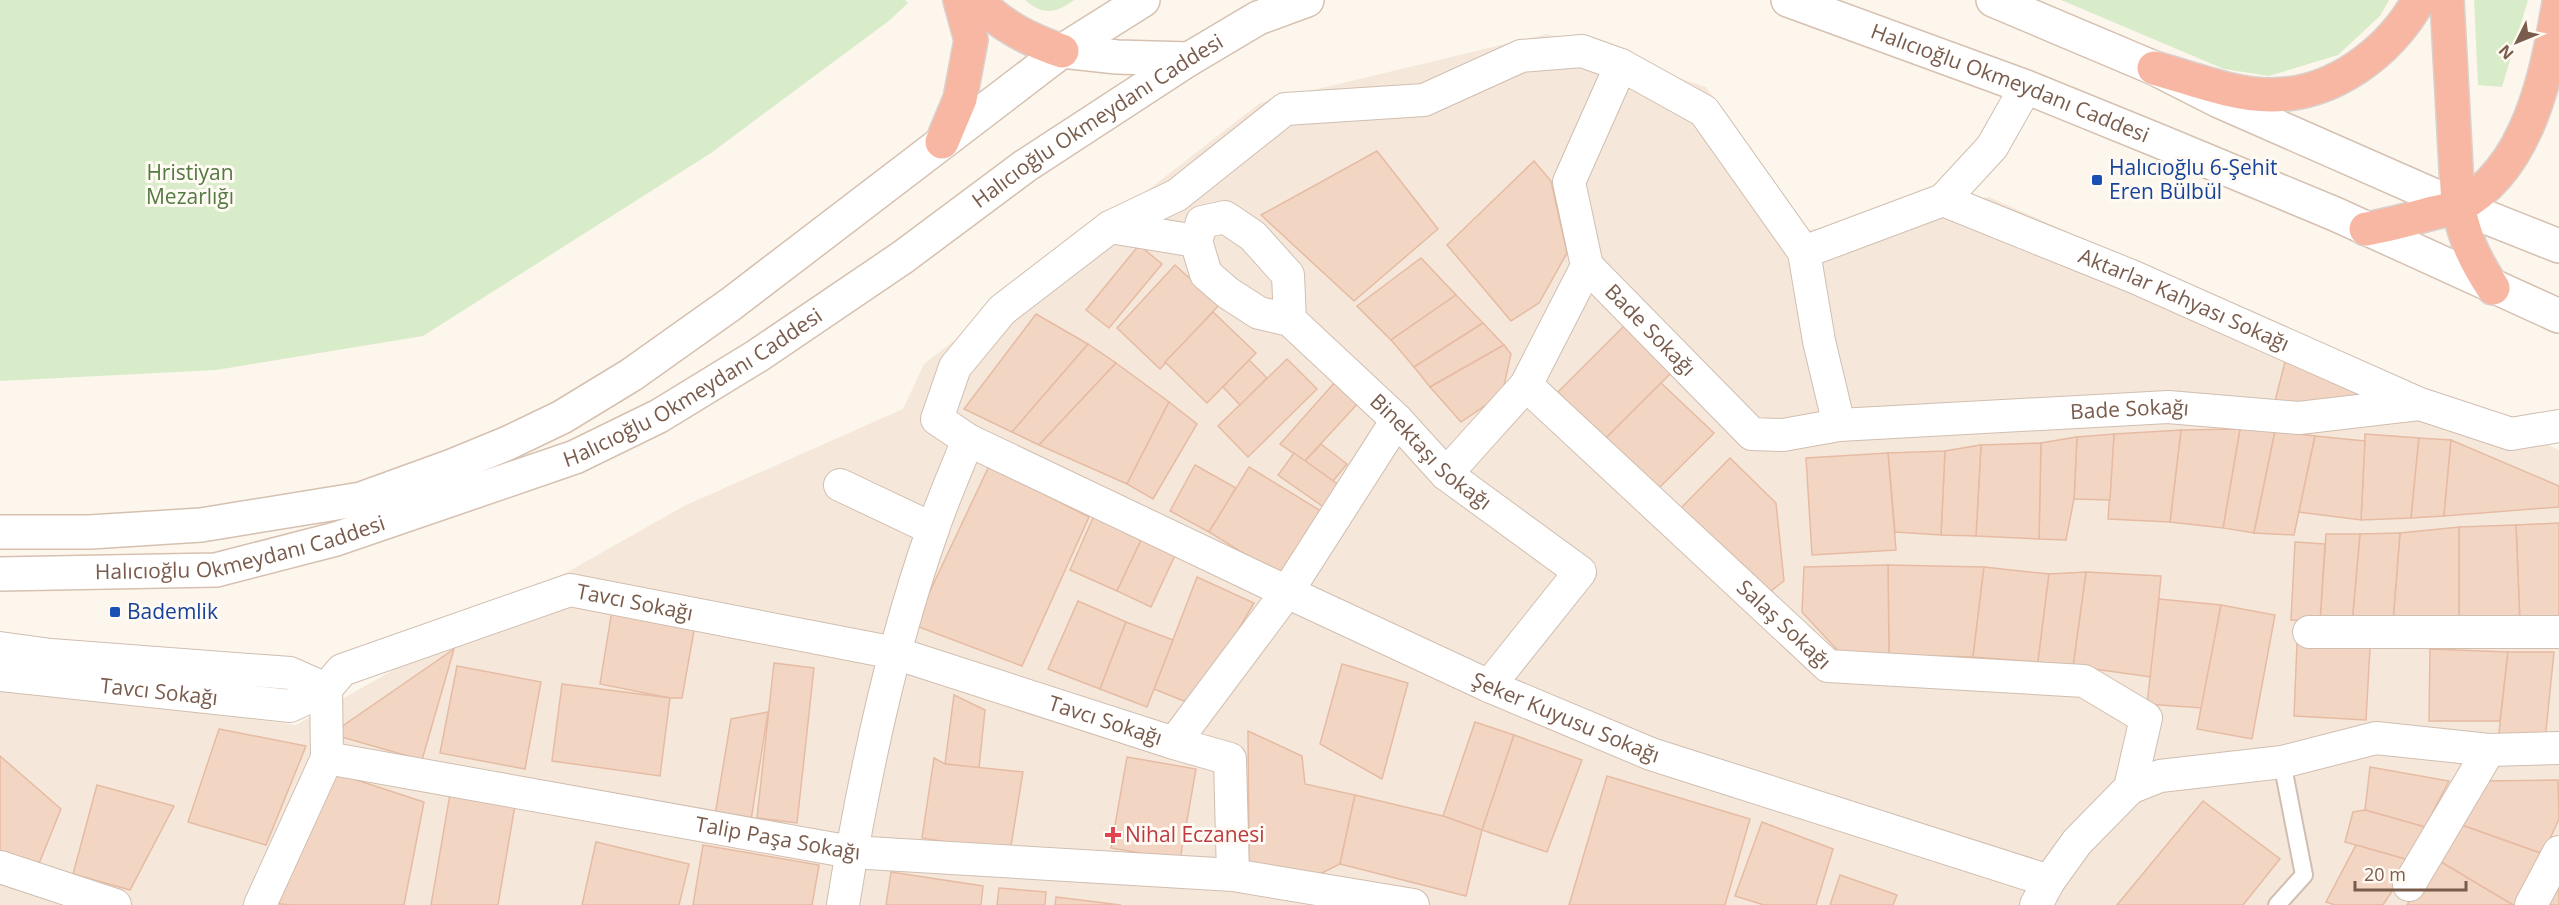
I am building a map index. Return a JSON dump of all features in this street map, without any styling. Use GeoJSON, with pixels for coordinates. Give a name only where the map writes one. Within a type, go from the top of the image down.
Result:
{"type":"FeatureCollection","features":[{"type":"Feature","properties":{"kind":"highway"},"geometry":{"type":"LineString","coordinates":[[942,142],[960,99],[971,40],[960,0]]}},
{"type":"Feature","properties":{"kind":"highway"},"geometry":{"type":"LineString","coordinates":[[976,0],[996,20],[1034,42],[1062,51]]}},
{"type":"Feature","properties":{"kind":"highway"},"geometry":{"type":"LineString","coordinates":[[2154,68],[2239,91],[2270,95],[2307,91],[2354,71],[2398,31],[2419,0]]}},
{"type":"Feature","properties":{"kind":"highway"},"geometry":{"type":"LineString","coordinates":[[2447,0],[2458,206],[2465,237],[2477,263],[2493,288]]}},
{"type":"Feature","properties":{"kind":"highway"},"geometry":{"type":"LineString","coordinates":[[2366,229],[2397,224],[2458,206],[2499,174],[2526,125],[2550,55],[2559,3]]}},
{"type":"Feature","properties":{"kind":"main road","name":"Halıcıoğlu Okmeydanı Caddesi"},"geometry":{"type":"LineString","coordinates":[[0,532],[90,532],[201,525],[361,499],[452,466],[562,417],[631,375],[731,304],[1062,51],[1143,0]]}},
{"type":"Feature","properties":{"kind":"main road","name":"Halıcıoğlu Okmeydanı Caddesi"},"geometry":{"type":"LineString","coordinates":[[0,574],[216,570],[336,539],[575,458],[659,416],[757,356],[903,257],[1025,166],[1189,59],[1258,18],[1307,0]]}},
{"type":"Feature","properties":{"kind":"main road","name":"Halıcıoğlu Okmeydanı Caddesi"},"geometry":{"type":"LineString","coordinates":[[1788,0],[2026,87],[2159,141],[2366,229],[2559,316]]}},
{"type":"Feature","properties":{"kind":"main road"},"geometry":{"type":"LineString","coordinates":[[1993,0],[2154,68],[2219,101],[2458,206],[2559,246]]}},
{"type":"Feature","properties":{"kind":"main road"},"geometry":{"type":"LineString","coordinates":[[1062,51],[1117,57],[1189,59]]}},
{"type":"Feature","properties":{"kind":"street"},"geometry":{"type":"LineString","coordinates":[[1110,227],[1177,195],[1285,109],[1424,100],[1521,57],[1582,51],[1621,65],[1704,111],[1804,252],[1819,341],[1839,425]]}},
{"type":"Feature","properties":{"kind":"street"},"geometry":{"type":"LineString","coordinates":[[1446,474],[1526,385],[1587,266],[1569,182],[1621,65]]}},
{"type":"Feature","properties":{"kind":"street"},"geometry":{"type":"LineString","coordinates":[[1804,252],[1943,200],[1992,147],[2026,87]]}},
{"type":"Feature","properties":{"kind":"street","name":"Aktarlar Kahyası Sokağı"},"geometry":{"type":"LineString","coordinates":[[1943,200],[2134,277],[2420,404],[2511,434],[2559,426]]}},
{"type":"Feature","properties":{"kind":"street"},"geometry":{"type":"LineString","coordinates":[[1225,217],[1253,236],[1288,275],[1290,320],[1259,313],[1220,287],[1206,274],[1196,241],[1202,222],[1225,217]]}},
{"type":"Feature","properties":{"kind":"street"},"geometry":{"type":"LineString","coordinates":[[1110,227],[1196,241]]}},
{"type":"Feature","properties":{"kind":"street","name":"Şeker Kuyusu Sokağı"},"geometry":{"type":"LineString","coordinates":[[1110,227],[1002,310],[955,367],[937,419],[968,440],[1489,686],[1651,754],[2042,893]]}},
{"type":"Feature","properties":{"kind":"street","name":"Bade Sokağı"},"geometry":{"type":"LineString","coordinates":[[1587,266],[1752,434],[1783,435],[1839,425],[2168,407],[2299,418],[2420,404]]}},
{"type":"Feature","properties":{"kind":"street","name":"Binektaşı Sokağı"},"geometry":{"type":"LineString","coordinates":[[1290,320],[1397,420],[1446,474],[1580,572],[1489,686]]}},
{"type":"Feature","properties":{"kind":"street","name":"Salaş Sokağı"},"geometry":{"type":"LineString","coordinates":[[1526,385],[1828,666],[2084,681],[2146,718],[2130,788]]}},
{"type":"Feature","properties":{"kind":"street"},"geometry":{"type":"LineString","coordinates":[[1173,743],[1287,592],[1397,420]]}},
{"type":"Feature","properties":{"kind":"street"},"geometry":{"type":"LineString","coordinates":[[843,905],[852,852],[895,652],[933,529],[968,440]]}},
{"type":"Feature","properties":{"kind":"street"},"geometry":{"type":"LineString","coordinates":[[840,486],[933,529]]}},
{"type":"Feature","properties":{"kind":"street","name":"Tavcı Sokağı"},"geometry":{"type":"LineString","coordinates":[[0,675],[290,706],[326,689],[342,670],[570,590],[895,652],[1173,743],[1230,759],[1233,875]]}},
{"type":"Feature","properties":{"kind":"street"},"geometry":{"type":"LineString","coordinates":[[2309,632],[2559,632]]}},
{"type":"Feature","properties":{"kind":"street"},"geometry":{"type":"LineString","coordinates":[[0,648],[51,655],[290,673],[326,689],[327,758],[261,905]]}},
{"type":"Feature","properties":{"kind":"street"},"geometry":{"type":"LineString","coordinates":[[2042,893],[2077,842],[2130,788],[2160,776],[2282,762],[2376,738],[2489,750],[2559,748]]}},
{"type":"Feature","properties":{"kind":"street"},"geometry":{"type":"LineString","coordinates":[[2409,885],[2489,750]]}},
{"type":"Feature","properties":{"kind":"street","name":"Talip Paşa Sokağı"},"geometry":{"type":"LineString","coordinates":[[327,758],[852,852],[1233,875],[1413,905]]}},
{"type":"Feature","properties":{"kind":"street"},"geometry":{"type":"LineString","coordinates":[[2531,905],[2559,852]]}},
{"type":"Feature","properties":{"kind":"street"},"geometry":{"type":"LineString","coordinates":[[0,867],[115,905]]}},
{"type":"Feature","properties":{"kind":"lane"},"geometry":{"type":"LineString","coordinates":[[2277,905],[2304,875],[2282,762]]}},
{"type":"Feature","properties":{"kind":"shaded area"},"geometry":{"type":"Polygon","coordinates":[[[1547,34],[1706,87],[1809,230],[1989,197],[2559,450],[2559,905],[0,905],[0,684],[296,725],[686,505],[903,409],[924,364],[1260,103],[1547,34]]]}},
{"type":"Feature","properties":{"kind":"green space","name":"Hristiyan Mezarlığı"},"geometry":{"type":"Polygon","coordinates":[[[0,0],[905,0],[908,3],[890,20],[711,153],[423,336],[216,370],[0,381],[0,0]]]}},
{"type":"Feature","properties":{"kind":"green space"},"geometry":{"type":"Polygon","coordinates":[[[1025,0],[1074,0],[1061,8],[1049,11],[1037,8],[1025,0]]]}},
{"type":"Feature","properties":{"kind":"green space"},"geometry":{"type":"Polygon","coordinates":[[[2061,0],[2389,0],[2380,16],[2338,55],[2269,76],[2224,69],[2061,0]]]}},
{"type":"Feature","properties":{"kind":"green space"},"geometry":{"type":"Polygon","coordinates":[[[2474,0],[2528,0],[2502,87],[2478,85],[2474,0]]]}},
{"type":"Feature","properties":{"kind":"building"},"geometry":{"type":"Polygon","coordinates":[[[1377,151],[1438,229],[1354,301],[1261,215],[1377,151]]]}},
{"type":"Feature","properties":{"kind":"building"},"geometry":{"type":"Polygon","coordinates":[[[1534,161],[1551,181],[1567,253],[1539,303],[1511,321],[1447,245],[1534,161]]]}},
{"type":"Feature","properties":{"kind":"building"},"geometry":{"type":"Polygon","coordinates":[[[1139,245],[1162,264],[1109,328],[1086,310],[1139,245]]]}},
{"type":"Feature","properties":{"kind":"building"},"geometry":{"type":"Polygon","coordinates":[[[1421,258],[1456,295],[1391,340],[1357,306],[1421,258]]]}},
{"type":"Feature","properties":{"kind":"building"},"geometry":{"type":"Polygon","coordinates":[[[1175,265],[1219,305],[1160,369],[1117,328],[1175,265]]]}},
{"type":"Feature","properties":{"kind":"building"},"geometry":{"type":"Polygon","coordinates":[[[1456,295],[1483,323],[1414,367],[1391,340],[1456,295]]]}},
{"type":"Feature","properties":{"kind":"building"},"geometry":{"type":"Polygon","coordinates":[[[1213,312],[1256,353],[1207,403],[1165,362],[1213,312]]]}},
{"type":"Feature","properties":{"kind":"building"},"geometry":{"type":"Polygon","coordinates":[[[1036,314],[1088,344],[1012,432],[964,409],[1036,314]]]}},
{"type":"Feature","properties":{"kind":"building"},"geometry":{"type":"Polygon","coordinates":[[[1483,323],[1504,345],[1430,387],[1414,367],[1483,323]]]}},
{"type":"Feature","properties":{"kind":"building"},"geometry":{"type":"Polygon","coordinates":[[[1625,325],[1672,372],[1604,440],[1558,392],[1625,325]]]}},
{"type":"Feature","properties":{"kind":"building"},"geometry":{"type":"Polygon","coordinates":[[[1088,344],[1116,363],[1039,445],[1012,432],[1088,344]]]}},
{"type":"Feature","properties":{"kind":"building"},"geometry":{"type":"Polygon","coordinates":[[[1504,345],[1511,354],[1502,394],[1461,422],[1430,387],[1504,345]]]}},
{"type":"Feature","properties":{"kind":"building"},"geometry":{"type":"Polygon","coordinates":[[[2287,354],[2357,388],[2353,407],[2274,405],[2287,354]]]}},
{"type":"Feature","properties":{"kind":"building"},"geometry":{"type":"Polygon","coordinates":[[[1287,359],[1317,389],[1248,457],[1218,426],[1287,359]]]}},
{"type":"Feature","properties":{"kind":"building"},"geometry":{"type":"Polygon","coordinates":[[[1249,360],[1267,378],[1240,405],[1223,387],[1249,360]]]}},
{"type":"Feature","properties":{"kind":"building"},"geometry":{"type":"Polygon","coordinates":[[[1116,363],[1169,402],[1127,484],[1039,445],[1116,363]]]}},
{"type":"Feature","properties":{"kind":"building"},"geometry":{"type":"Polygon","coordinates":[[[1335,382],[1359,402],[1305,461],[1280,444],[1335,382]]]}},
{"type":"Feature","properties":{"kind":"building"},"geometry":{"type":"Polygon","coordinates":[[[1661,383],[1714,433],[1655,492],[1604,440],[1661,383]]]}},
{"type":"Feature","properties":{"kind":"building"},"geometry":{"type":"Polygon","coordinates":[[[1169,402],[1197,424],[1153,499],[1127,484],[1169,402]]]}},
{"type":"Feature","properties":{"kind":"building"},"geometry":{"type":"Polygon","coordinates":[[[2240,429],[2275,431],[2254,533],[2223,528],[2240,429]]]}},
{"type":"Feature","properties":{"kind":"building"},"geometry":{"type":"Polygon","coordinates":[[[2240,429],[2223,528],[2170,522],[2181,430],[2240,429]]]}},
{"type":"Feature","properties":{"kind":"building"},"geometry":{"type":"Polygon","coordinates":[[[2181,430],[2170,522],[2108,519],[2114,434],[2181,430]]]}},
{"type":"Feature","properties":{"kind":"building"},"geometry":{"type":"Polygon","coordinates":[[[2275,431],[2315,436],[2294,535],[2254,533],[2275,431]]]}},
{"type":"Feature","properties":{"kind":"building"},"geometry":{"type":"Polygon","coordinates":[[[2114,434],[2110,500],[2074,499],[2077,437],[2114,434]]]}},
{"type":"Feature","properties":{"kind":"building"},"geometry":{"type":"Polygon","coordinates":[[[2365,434],[2419,438],[2411,518],[2361,520],[2365,434]]]}},
{"type":"Feature","properties":{"kind":"building"},"geometry":{"type":"Polygon","coordinates":[[[2315,436],[2365,441],[2361,520],[2299,512],[2315,436]]]}},
{"type":"Feature","properties":{"kind":"building"},"geometry":{"type":"Polygon","coordinates":[[[2077,437],[2074,499],[2066,540],[2039,539],[2041,443],[2077,437]]]}},
{"type":"Feature","properties":{"kind":"building"},"geometry":{"type":"Polygon","coordinates":[[[2419,438],[2451,440],[2444,516],[2411,518],[2419,438]]]}},
{"type":"Feature","properties":{"kind":"building"},"geometry":{"type":"Polygon","coordinates":[[[2451,440],[2559,486],[2559,507],[2444,516],[2451,440]]]}},
{"type":"Feature","properties":{"kind":"building"},"geometry":{"type":"Polygon","coordinates":[[[2041,443],[2039,539],[1976,536],[1981,445],[2041,443]]]}},
{"type":"Feature","properties":{"kind":"building"},"geometry":{"type":"Polygon","coordinates":[[[1321,444],[1347,464],[1333,481],[1305,461],[1321,444]]]}},
{"type":"Feature","properties":{"kind":"building"},"geometry":{"type":"Polygon","coordinates":[[[1981,445],[1976,536],[1941,535],[1945,451],[1981,445]]]}},
{"type":"Feature","properties":{"kind":"building"},"geometry":{"type":"Polygon","coordinates":[[[1945,451],[1941,535],[1895,532],[1888,453],[1945,451]]]}},
{"type":"Feature","properties":{"kind":"building"},"geometry":{"type":"Polygon","coordinates":[[[1294,453],[1343,488],[1328,510],[1278,475],[1294,453]]]}},
{"type":"Feature","properties":{"kind":"building"},"geometry":{"type":"Polygon","coordinates":[[[1888,453],[1896,550],[1812,555],[1806,458],[1888,453]]]}},
{"type":"Feature","properties":{"kind":"building"},"geometry":{"type":"Polygon","coordinates":[[[1730,458],[1776,503],[1784,581],[1767,594],[1681,508],[1730,458]]]}},
{"type":"Feature","properties":{"kind":"building"},"geometry":{"type":"Polygon","coordinates":[[[1195,465],[1236,488],[1209,532],[1170,511],[1195,465]]]}},
{"type":"Feature","properties":{"kind":"building"},"geometry":{"type":"Polygon","coordinates":[[[989,466],[1089,517],[1022,666],[914,625],[989,466]]]}},
{"type":"Feature","properties":{"kind":"building"},"geometry":{"type":"Polygon","coordinates":[[[1249,467],[1324,513],[1285,579],[1209,532],[1249,467]]]}},
{"type":"Feature","properties":{"kind":"building"},"geometry":{"type":"Polygon","coordinates":[[[1096,511],[1144,534],[1117,591],[1070,570],[1096,511]]]}},
{"type":"Feature","properties":{"kind":"building"},"geometry":{"type":"Polygon","coordinates":[[[2559,523],[2559,622],[2520,623],[2516,525],[2559,523]]]}},
{"type":"Feature","properties":{"kind":"building"},"geometry":{"type":"Polygon","coordinates":[[[2516,525],[2520,623],[2459,621],[2459,527],[2516,525]]]}},
{"type":"Feature","properties":{"kind":"building"},"geometry":{"type":"Polygon","coordinates":[[[2459,527],[2459,621],[2393,621],[2400,533],[2459,527]]]}},
{"type":"Feature","properties":{"kind":"building"},"geometry":{"type":"Polygon","coordinates":[[[2400,533],[2393,621],[2352,623],[2360,534],[2400,533]]]}},
{"type":"Feature","properties":{"kind":"building"},"geometry":{"type":"Polygon","coordinates":[[[1144,534],[1178,549],[1151,607],[1117,591],[1144,534]]]}},
{"type":"Feature","properties":{"kind":"building"},"geometry":{"type":"Polygon","coordinates":[[[2326,534],[2360,534],[2352,623],[2320,621],[2326,534]]]}},
{"type":"Feature","properties":{"kind":"building"},"geometry":{"type":"Polygon","coordinates":[[[2295,542],[2325,544],[2320,621],[2291,620],[2295,542]]]}},
{"type":"Feature","properties":{"kind":"building"},"geometry":{"type":"Polygon","coordinates":[[[1888,565],[1984,567],[1973,657],[1889,655],[1888,565]]]}},
{"type":"Feature","properties":{"kind":"building"},"geometry":{"type":"Polygon","coordinates":[[[1888,565],[1889,655],[1840,653],[1802,612],[1804,567],[1888,565]]]}},
{"type":"Feature","properties":{"kind":"building"},"geometry":{"type":"Polygon","coordinates":[[[1984,567],[2049,574],[2038,662],[1973,657],[1984,567]]]}},
{"type":"Feature","properties":{"kind":"building"},"geometry":{"type":"Polygon","coordinates":[[[2086,572],[2161,576],[2151,677],[2073,666],[2086,572]]]}},
{"type":"Feature","properties":{"kind":"building"},"geometry":{"type":"Polygon","coordinates":[[[2086,572],[2073,666],[2038,662],[2049,574],[2086,572]]]}},
{"type":"Feature","properties":{"kind":"building"},"geometry":{"type":"Polygon","coordinates":[[[1197,577],[1254,603],[1194,705],[1154,689],[1197,577]]]}},
{"type":"Feature","properties":{"kind":"building"},"geometry":{"type":"Polygon","coordinates":[[[2159,599],[2221,605],[2202,708],[2147,704],[2159,599]]]}},
{"type":"Feature","properties":{"kind":"building"},"geometry":{"type":"Polygon","coordinates":[[[1078,601],[1126,622],[1100,689],[1048,669],[1078,601]]]}},
{"type":"Feature","properties":{"kind":"building"},"geometry":{"type":"Polygon","coordinates":[[[2221,605],[2275,615],[2252,739],[2197,729],[2221,605]]]}},
{"type":"Feature","properties":{"kind":"building"},"geometry":{"type":"Polygon","coordinates":[[[612,610],[695,625],[682,698],[670,698],[600,684],[612,610]]]}},
{"type":"Feature","properties":{"kind":"building"},"geometry":{"type":"Polygon","coordinates":[[[1126,622],[1173,640],[1147,707],[1100,689],[1126,622]]]}},
{"type":"Feature","properties":{"kind":"building"},"geometry":{"type":"Polygon","coordinates":[[[2297,643],[2370,648],[2366,720],[2294,716],[2297,643]]]}},
{"type":"Feature","properties":{"kind":"building"},"geometry":{"type":"Polygon","coordinates":[[[454,649],[422,760],[331,734],[454,649]]]}},
{"type":"Feature","properties":{"kind":"building"},"geometry":{"type":"Polygon","coordinates":[[[2430,649],[2508,652],[2500,721],[2429,721],[2430,649]]]}},
{"type":"Feature","properties":{"kind":"building"},"geometry":{"type":"Polygon","coordinates":[[[2508,652],[2554,652],[2545,740],[2498,741],[2508,652]]]}},
{"type":"Feature","properties":{"kind":"building"},"geometry":{"type":"Polygon","coordinates":[[[774,663],[814,668],[797,823],[757,818],[774,663]]]}},
{"type":"Feature","properties":{"kind":"building"},"geometry":{"type":"Polygon","coordinates":[[[1342,664],[1408,683],[1382,779],[1320,744],[1342,664]]]}},
{"type":"Feature","properties":{"kind":"building"},"geometry":{"type":"Polygon","coordinates":[[[457,666],[541,682],[525,769],[440,753],[457,666]]]}},
{"type":"Feature","properties":{"kind":"building"},"geometry":{"type":"Polygon","coordinates":[[[562,684],[670,698],[660,776],[552,761],[562,684]]]}},
{"type":"Feature","properties":{"kind":"building"},"geometry":{"type":"Polygon","coordinates":[[[954,695],[985,710],[979,768],[945,764],[954,695]]]}},
{"type":"Feature","properties":{"kind":"building"},"geometry":{"type":"Polygon","coordinates":[[[768,712],[751,820],[715,815],[731,719],[768,712]]]}},
{"type":"Feature","properties":{"kind":"building"},"geometry":{"type":"Polygon","coordinates":[[[1475,722],[1514,735],[1482,830],[1443,816],[1475,722]]]}},
{"type":"Feature","properties":{"kind":"building"},"geometry":{"type":"Polygon","coordinates":[[[219,729],[306,746],[266,845],[188,822],[219,729]]]}},
{"type":"Feature","properties":{"kind":"building"},"geometry":{"type":"Polygon","coordinates":[[[1248,731],[1302,756],[1305,784],[1355,795],[1340,864],[1296,886],[1249,863],[1248,731]]]}},
{"type":"Feature","properties":{"kind":"building"},"geometry":{"type":"Polygon","coordinates":[[[1514,735],[1582,760],[1547,852],[1482,830],[1514,735]]]}},
{"type":"Feature","properties":{"kind":"building"},"geometry":{"type":"Polygon","coordinates":[[[0,756],[61,809],[38,866],[0,851],[0,756]]]}},
{"type":"Feature","properties":{"kind":"building"},"geometry":{"type":"Polygon","coordinates":[[[1127,757],[1196,769],[1180,860],[1111,848],[1127,757]]]}},
{"type":"Feature","properties":{"kind":"building"},"geometry":{"type":"Polygon","coordinates":[[[934,758],[945,764],[1023,772],[1010,852],[922,838],[934,758]]]}},
{"type":"Feature","properties":{"kind":"building"},"geometry":{"type":"Polygon","coordinates":[[[2370,767],[2449,781],[2425,827],[2365,810],[2370,767]]]}},
{"type":"Feature","properties":{"kind":"building"},"geometry":{"type":"Polygon","coordinates":[[[332,772],[424,802],[404,905],[290,905],[262,902],[332,772]]]}},
{"type":"Feature","properties":{"kind":"building"},"geometry":{"type":"Polygon","coordinates":[[[1607,776],[1750,819],[1725,905],[1569,905],[1607,776]]]}},
{"type":"Feature","properties":{"kind":"building"},"geometry":{"type":"Polygon","coordinates":[[[2558,780],[2559,819],[2543,854],[2456,823],[2480,781],[2558,780]]]}},
{"type":"Feature","properties":{"kind":"building"},"geometry":{"type":"Polygon","coordinates":[[[97,785],[174,806],[130,890],[73,874],[97,785]]]}},
{"type":"Feature","properties":{"kind":"building"},"geometry":{"type":"Polygon","coordinates":[[[450,794],[515,805],[498,905],[431,905],[450,794]]]}},
{"type":"Feature","properties":{"kind":"building"},"geometry":{"type":"Polygon","coordinates":[[[1355,795],[1443,816],[1482,830],[1466,896],[1340,864],[1355,795]]]}},
{"type":"Feature","properties":{"kind":"building"},"geometry":{"type":"Polygon","coordinates":[[[2203,801],[2280,859],[2243,905],[2117,905],[2203,801]]]}},
{"type":"Feature","properties":{"kind":"building"},"geometry":{"type":"Polygon","coordinates":[[[2365,810],[2425,827],[2412,861],[2345,842],[2353,812],[2365,810]]]}},
{"type":"Feature","properties":{"kind":"building"},"geometry":{"type":"Polygon","coordinates":[[[1762,822],[1833,849],[1816,905],[1764,905],[1735,896],[1762,822]]]}},
{"type":"Feature","properties":{"kind":"building"},"geometry":{"type":"Polygon","coordinates":[[[2456,823],[2543,854],[2519,905],[2513,905],[2436,859],[2456,823]]]}},
{"type":"Feature","properties":{"kind":"building"},"geometry":{"type":"Polygon","coordinates":[[[596,842],[689,864],[679,905],[582,905],[596,842]]]}},
{"type":"Feature","properties":{"kind":"building"},"geometry":{"type":"Polygon","coordinates":[[[703,845],[819,865],[812,905],[693,905],[703,845]]]}},
{"type":"Feature","properties":{"kind":"building"},"geometry":{"type":"Polygon","coordinates":[[[2356,845],[2412,861],[2383,905],[2335,905],[2326,902],[2356,845]]]}},
{"type":"Feature","properties":{"kind":"building"},"geometry":{"type":"Polygon","coordinates":[[[2436,859],[2513,905],[2407,905],[2436,859]]]}},
{"type":"Feature","properties":{"kind":"building"},"geometry":{"type":"Polygon","coordinates":[[[2559,869],[2559,905],[2539,905],[2559,869]]]}},
{"type":"Feature","properties":{"kind":"building"},"geometry":{"type":"Polygon","coordinates":[[[891,872],[983,886],[981,905],[886,905],[891,872]]]}},
{"type":"Feature","properties":{"kind":"building"},"geometry":{"type":"Polygon","coordinates":[[[1840,875],[1897,895],[1893,905],[1830,905],[1840,875]]]}},
{"type":"Feature","properties":{"kind":"building"},"geometry":{"type":"Polygon","coordinates":[[[999,888],[1046,892],[1045,905],[997,905],[999,888]]]}},
{"type":"Feature","properties":{"kind":"building"},"geometry":{"type":"Polygon","coordinates":[[[1056,897],[1121,905],[1055,905],[1056,897]]]}},
{"type":"Feature","properties":{"kind":"place","name":"Halıcıoğlu 6-Şehit Eren Bülbül"},"geometry":{"type":"Point","coordinates":[2097,180]}},
{"type":"Feature","properties":{"kind":"place","name":"Bademlik"},"geometry":{"type":"Point","coordinates":[115,612]}},
{"type":"Feature","properties":{"kind":"place","name":"Nihal Eczanesi"},"geometry":{"type":"Point","coordinates":[1113,835]}}]}
